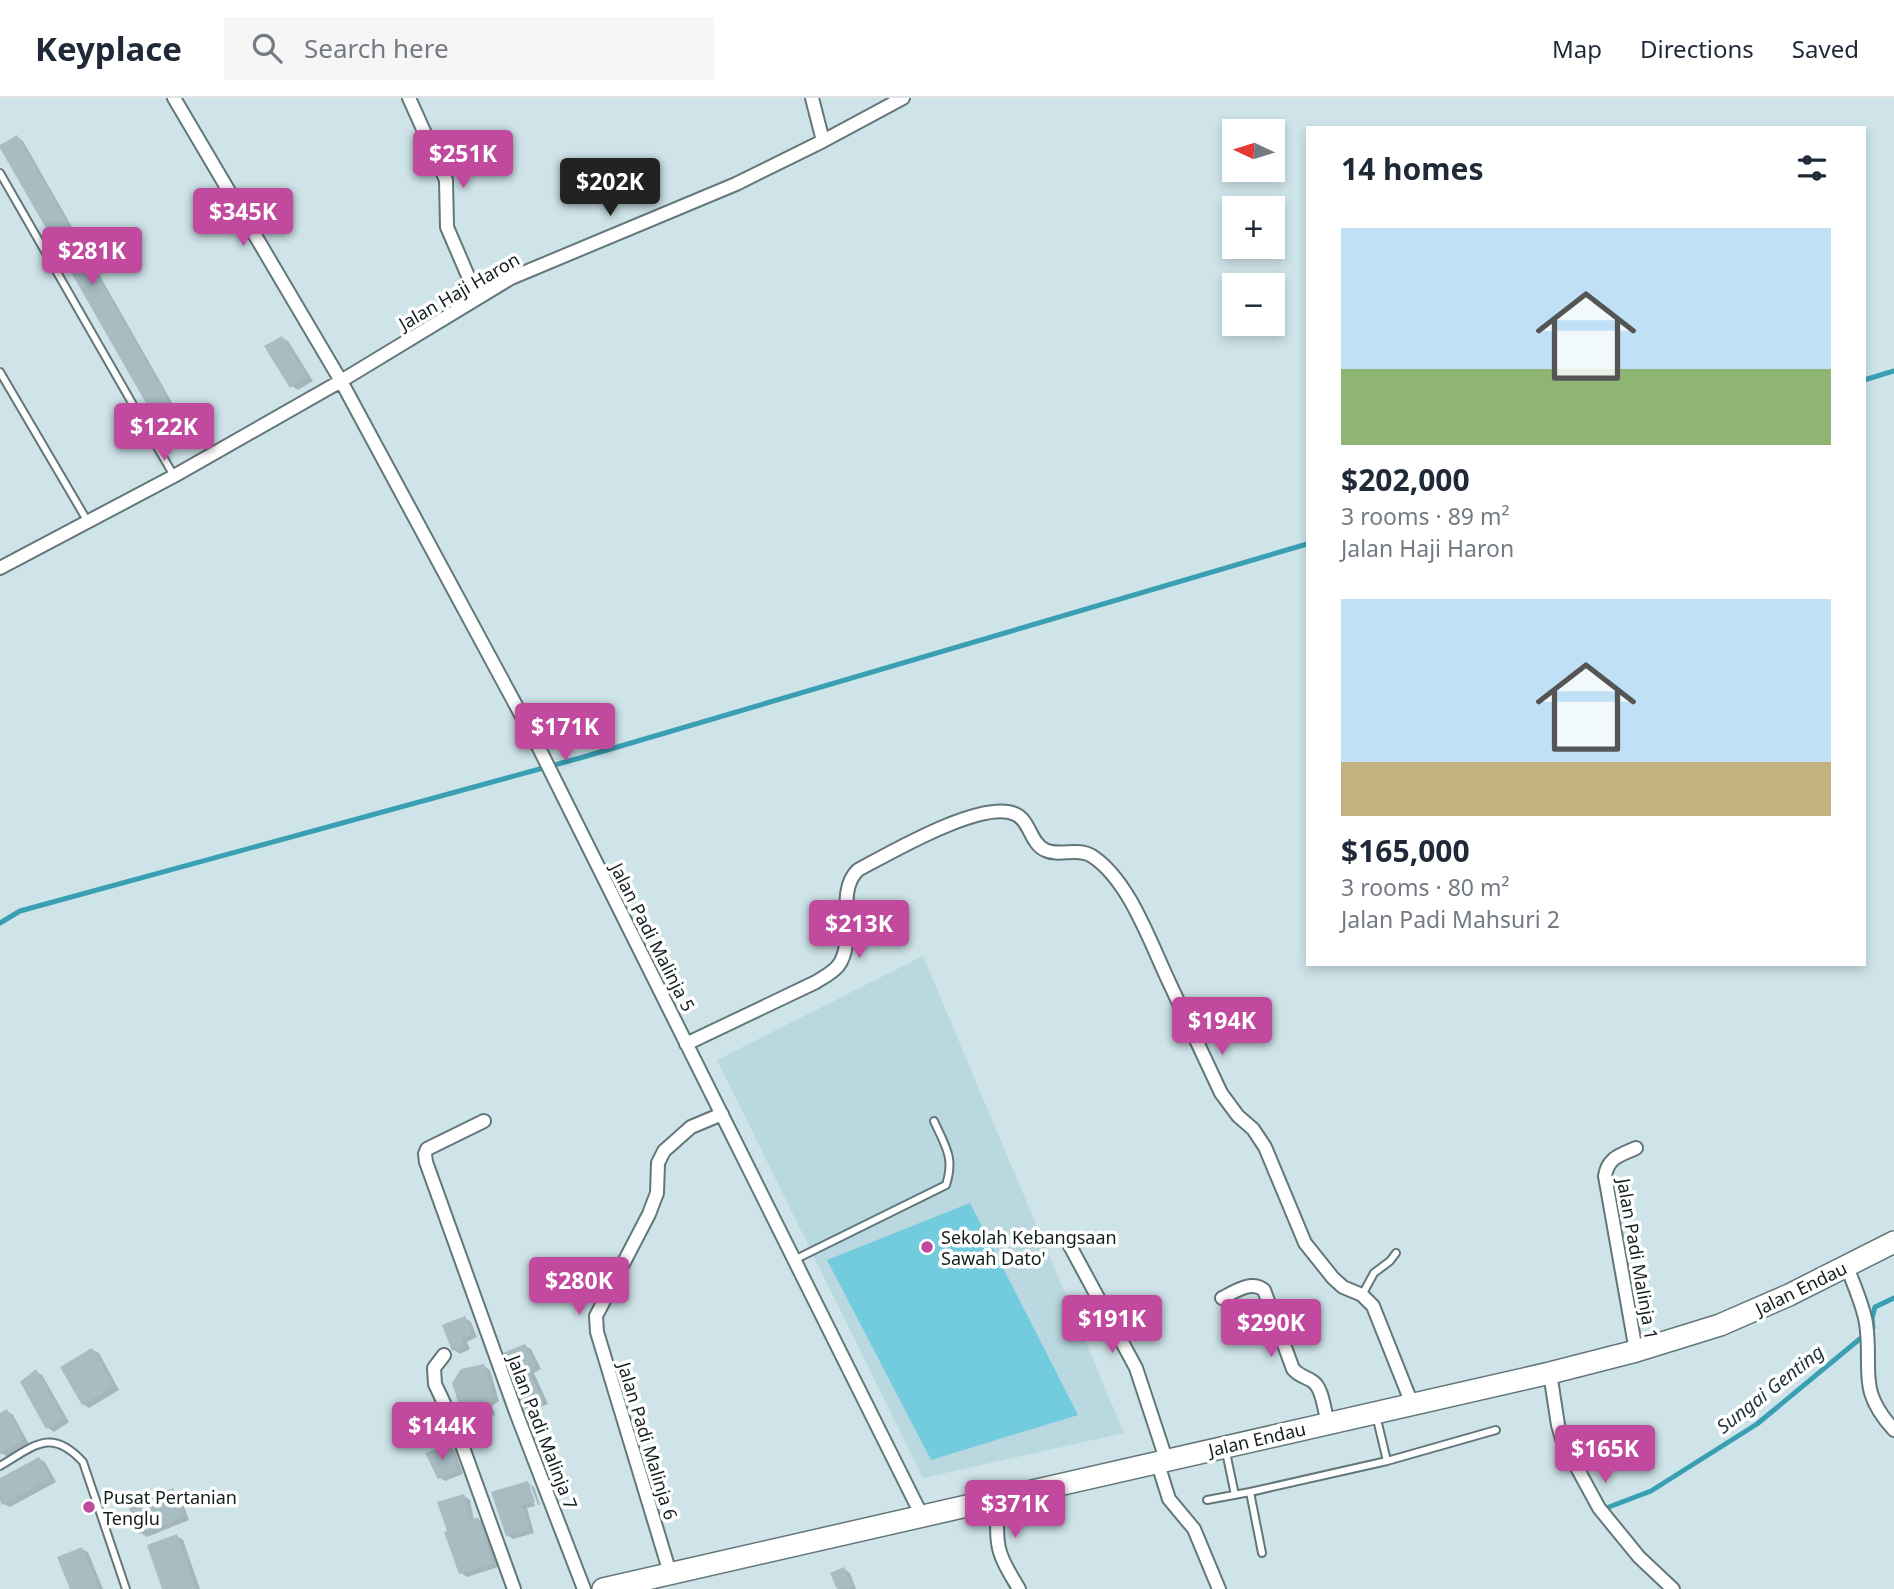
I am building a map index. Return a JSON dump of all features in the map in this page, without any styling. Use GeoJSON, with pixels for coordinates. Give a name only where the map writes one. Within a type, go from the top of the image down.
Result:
{"type":"FeatureCollection","features":[{"type":"Feature","properties":{"kind":"highway","name":"Jalan Endau"},"geometry":{"type":"LineString","coordinates":[[603,1589],[667,1577],[1636,1351],[1750,1313],[1894,1242]]}},
{"type":"Feature","properties":{"kind":"street","name":"Jalan Padi Malinja 5"},"geometry":{"type":"LineString","coordinates":[[174,98],[341,381],[539,748],[922,1516]]}},
{"type":"Feature","properties":{"kind":"street"},"geometry":{"type":"LineString","coordinates":[[409,98],[446,180],[447,227],[477,297]]}},
{"type":"Feature","properties":{"kind":"street"},"geometry":{"type":"LineString","coordinates":[[812,98],[823,141]]}},
{"type":"Feature","properties":{"kind":"street","name":"Jalan Haji Haron"},"geometry":{"type":"LineString","coordinates":[[0,568],[174,476],[341,381],[511,278],[736,184],[903,98]]}},
{"type":"Feature","properties":{"kind":"street"},"geometry":{"type":"LineString","coordinates":[[686,1044],[832,972],[840,963],[845,950],[848,888],[854,874],[913,841],[970,817],[997,810],[1015,813],[1021,817],[1035,842],[1043,849],[1087,853],[1107,868],[1133,905],[1221,1093],[1265,1147],[1305,1243],[1333,1278],[1362,1295],[1373,1306],[1412,1404]]}},
{"type":"Feature","properties":{"kind":"street","name":"Jalan Padi Malinja 6"},"geometry":{"type":"LineString","coordinates":[[667,1577],[597,1332],[596,1315],[649,1214],[657,1193],[659,1163],[664,1151],[691,1127],[722,1114]]}},
{"type":"Feature","properties":{"kind":"street","name":"Jalan Padi Malinja 7"},"geometry":{"type":"LineString","coordinates":[[484,1121],[427,1149],[426,1162],[517,1415],[584,1589]]}},
{"type":"Feature","properties":{"kind":"street","name":"Jalan Padi Malinja 1"},"geometry":{"type":"LineString","coordinates":[[1636,1148],[1612,1159],[1607,1165],[1605,1176],[1636,1351]]}},
{"type":"Feature","properties":{"kind":"street"},"geometry":{"type":"LineString","coordinates":[[1070,1246],[1136,1368],[1162,1460],[1169,1500],[1194,1530],[1219,1589]]}},
{"type":"Feature","properties":{"kind":"street"},"geometry":{"type":"LineString","coordinates":[[1847,1266],[1866,1322],[1867,1374],[1872,1399],[1877,1410],[1894,1430]]}},
{"type":"Feature","properties":{"kind":"street"},"geometry":{"type":"LineString","coordinates":[[1222,1297],[1251,1285],[1264,1290],[1293,1369],[1298,1376],[1318,1385],[1328,1423]]}},
{"type":"Feature","properties":{"kind":"street"},"geometry":{"type":"LineString","coordinates":[[444,1354],[434,1368],[435,1384],[457,1431],[514,1589]]}},
{"type":"Feature","properties":{"kind":"street"},"geometry":{"type":"LineString","coordinates":[[1550,1373],[1563,1441],[1599,1508],[1639,1558],[1673,1589]]}},
{"type":"Feature","properties":{"kind":"street"},"geometry":{"type":"LineString","coordinates":[[996,1499],[999,1517],[998,1544],[1019,1589]]}},
{"type":"Feature","properties":{"kind":"lane"},"geometry":{"type":"LineString","coordinates":[[0,173],[174,476]]}},
{"type":"Feature","properties":{"kind":"lane"},"geometry":{"type":"LineString","coordinates":[[0,372],[88,522]]}},
{"type":"Feature","properties":{"kind":"lane"},"geometry":{"type":"LineString","coordinates":[[794,1260],[946,1185],[951,1171],[951,1158],[934,1121]]}},
{"type":"Feature","properties":{"kind":"lane"},"geometry":{"type":"LineString","coordinates":[[1362,1295],[1374,1273],[1390,1261],[1395,1253]]}},
{"type":"Feature","properties":{"kind":"lane"},"geometry":{"type":"LineString","coordinates":[[1375,1413],[1387,1461]]}},
{"type":"Feature","properties":{"kind":"lane"},"geometry":{"type":"LineString","coordinates":[[1207,1500],[1387,1461],[1496,1430]]}},
{"type":"Feature","properties":{"kind":"lane"},"geometry":{"type":"LineString","coordinates":[[0,1466],[46,1441],[71,1449],[83,1462],[126,1589]]}},
{"type":"Feature","properties":{"kind":"lane"},"geometry":{"type":"LineString","coordinates":[[1225,1446],[1235,1495]]}},
{"type":"Feature","properties":{"kind":"lane"},"geometry":{"type":"LineString","coordinates":[[1250,1492],[1262,1553]]}},
{"type":"Feature","properties":{"kind":"shaded area","name":"Sekolah Kebangsaan Sawah Dato'"},"geometry":{"type":"Polygon","coordinates":[[[923,956],[1124,1433],[923,1478],[717,1060],[923,956]]]}},
{"type":"Feature","properties":{"kind":"shaded area"},"geometry":{"type":"Polygon","coordinates":[[[970,1203],[1078,1415],[931,1460],[827,1260],[970,1203]]]}},
{"type":"Feature","properties":{"kind":"building"},"geometry":{"type":"Polygon","coordinates":[[[17,135],[185,430],[167,440],[0,148],[0,145],[17,135]]]}},
{"type":"Feature","properties":{"kind":"building"},"geometry":{"type":"Polygon","coordinates":[[[282,336],[307,377],[290,388],[264,346],[282,336]]]}},
{"type":"Feature","properties":{"kind":"building"},"geometry":{"type":"Polygon","coordinates":[[[465,1316],[472,1334],[462,1338],[464,1346],[452,1351],[442,1325],[465,1316]]]}},
{"type":"Feature","properties":{"kind":"building"},"geometry":{"type":"Polygon","coordinates":[[[525,1344],[536,1366],[528,1370],[543,1400],[522,1408],[498,1355],[525,1344]]]}},
{"type":"Feature","properties":{"kind":"building"},"geometry":{"type":"Polygon","coordinates":[[[92,1348],[114,1386],[82,1405],[60,1367],[92,1348]]]}},
{"type":"Feature","properties":{"kind":"building"},"geometry":{"type":"Polygon","coordinates":[[[484,1364],[494,1397],[486,1402],[490,1411],[476,1416],[472,1406],[461,1411],[452,1383],[461,1369],[484,1364]]]}},
{"type":"Feature","properties":{"kind":"building"},"geometry":{"type":"Polygon","coordinates":[[[36,1369],[64,1419],[46,1429],[20,1382],[36,1369]]]}},
{"type":"Feature","properties":{"kind":"building"},"geometry":{"type":"Polygon","coordinates":[[[7,1409],[24,1440],[0,1454],[0,1413],[7,1409]]]}},
{"type":"Feature","properties":{"kind":"building"},"geometry":{"type":"Polygon","coordinates":[[[449,1445],[458,1471],[438,1479],[425,1453],[449,1445]]]}},
{"type":"Feature","properties":{"kind":"building"},"geometry":{"type":"Polygon","coordinates":[[[39,1457],[51,1478],[2,1505],[0,1478],[39,1457]]]}},
{"type":"Feature","properties":{"kind":"building"},"geometry":{"type":"Polygon","coordinates":[[[528,1481],[535,1502],[522,1505],[529,1530],[506,1536],[491,1492],[528,1481]]]}},
{"type":"Feature","properties":{"kind":"building"},"geometry":{"type":"Polygon","coordinates":[[[173,1488],[184,1517],[139,1534],[128,1506],[173,1488]]]}},
{"type":"Feature","properties":{"kind":"building"},"geometry":{"type":"Polygon","coordinates":[[[464,1494],[470,1521],[478,1517],[493,1564],[459,1574],[437,1502],[464,1494]]]}},
{"type":"Feature","properties":{"kind":"building"},"geometry":{"type":"Polygon","coordinates":[[[177,1534],[196,1589],[162,1589],[147,1545],[177,1534]]]}},
{"type":"Feature","properties":{"kind":"building"},"geometry":{"type":"Polygon","coordinates":[[[82,1547],[99,1589],[70,1589],[57,1557],[82,1547]]]}},
{"type":"Feature","properties":{"kind":"building"},"geometry":{"type":"Polygon","coordinates":[[[844,1567],[852,1587],[837,1589],[830,1573],[844,1567]]]}},
{"type":"Feature","properties":{"kind":"waterway"},"geometry":{"type":"LineString","coordinates":[[1866,379],[1894,371]]}},
{"type":"Feature","properties":{"kind":"waterway"},"geometry":{"type":"LineString","coordinates":[[0,923],[20,911],[580,758],[1306,544]]}},
{"type":"Feature","properties":{"kind":"waterway","name":"Sungai Genting"},"geometry":{"type":"LineString","coordinates":[[1609,1507],[1651,1491],[1757,1424],[1873,1328],[1875,1307],[1894,1298]]}},
{"type":"Feature","properties":{"kind":"place","name":"Sekolah Kebangsaan Sawah Dato'"},"geometry":{"type":"Point","coordinates":[927,1247]}},
{"type":"Feature","properties":{"kind":"place","name":"Pusat Pertanian Tenglu"},"geometry":{"type":"Point","coordinates":[89,1507]}}]}
